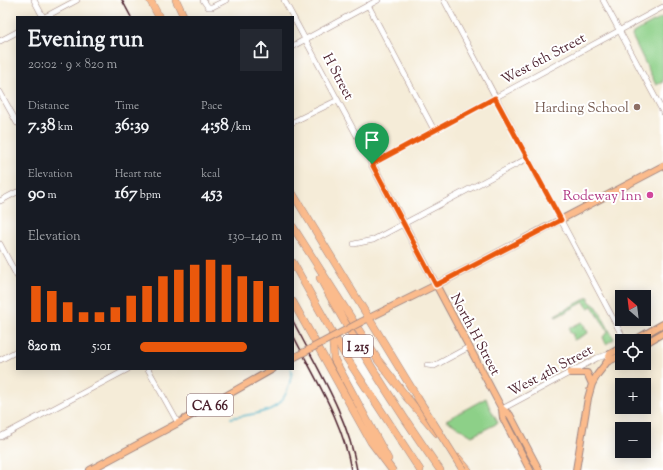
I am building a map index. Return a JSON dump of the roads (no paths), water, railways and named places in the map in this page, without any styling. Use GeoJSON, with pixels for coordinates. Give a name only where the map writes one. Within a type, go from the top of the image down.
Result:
{"type":"FeatureCollection","features":[{"type":"Feature","properties":{"kind":"highway"},"geometry":{"type":"LineString","coordinates":[[149,0],[153,16]]}},
{"type":"Feature","properties":{"kind":"highway"},"geometry":{"type":"LineString","coordinates":[[149,0],[158,16]]}},
{"type":"Feature","properties":{"kind":"highway"},"geometry":{"type":"LineString","coordinates":[[177,3],[184,16]]}},
{"type":"Feature","properties":{"kind":"highway"},"geometry":{"type":"LineString","coordinates":[[177,3],[187,16]]}},
{"type":"Feature","properties":{"kind":"highway"},"geometry":{"type":"LineString","coordinates":[[294,196],[365,319],[464,470]]}},
{"type":"Feature","properties":{"kind":"highway"},"geometry":{"type":"LineString","coordinates":[[294,229],[378,360],[408,399],[468,470]]}},
{"type":"Feature","properties":{"kind":"highway","name":"I 215"},"geometry":{"type":"LineString","coordinates":[[294,229],[330,298],[367,361],[415,435],[440,470]]}},
{"type":"Feature","properties":{"kind":"highway","name":"I 215"},"geometry":{"type":"LineString","coordinates":[[294,265],[332,333],[420,470]]}},
{"type":"Feature","properties":{"kind":"highway"},"geometry":{"type":"LineString","coordinates":[[294,304],[371,442],[393,470]]}},
{"type":"Feature","properties":{"kind":"highway"},"geometry":{"type":"LineString","coordinates":[[332,333],[334,359],[393,470]]}},
{"type":"Feature","properties":{"kind":"main road","name":"North H Street"},"geometry":{"type":"LineString","coordinates":[[372,164],[502,409],[503,418],[530,470]]}},
{"type":"Feature","properties":{"kind":"main road"},"geometry":{"type":"LineString","coordinates":[[294,357],[365,319],[436,285],[663,166]]}},
{"type":"Feature","properties":{"kind":"main road"},"geometry":{"type":"LineString","coordinates":[[645,334],[663,324]]}},
{"type":"Feature","properties":{"kind":"main road"},"geometry":{"type":"LineString","coordinates":[[651,340],[663,333]]}},
{"type":"Feature","properties":{"kind":"main road"},"geometry":{"type":"LineString","coordinates":[[576,470],[588,398],[592,384],[607,362],[610,354],[615,351]]}},
{"type":"Feature","properties":{"kind":"main road"},"geometry":{"type":"LineString","coordinates":[[607,362],[615,358]]}},
{"type":"Feature","properties":{"kind":"main road","name":"CA 66"},"geometry":{"type":"LineString","coordinates":[[90,470],[178,423],[271,370]]}},
{"type":"Feature","properties":{"kind":"main road"},"geometry":{"type":"LineString","coordinates":[[570,373],[587,373],[592,384]]}},
{"type":"Feature","properties":{"kind":"main road","name":"North H Street"},"geometry":{"type":"LineString","coordinates":[[502,409],[510,415],[539,470]]}},
{"type":"Feature","properties":{"kind":"street"},"geometry":{"type":"LineString","coordinates":[[34,0],[43,16]]}},
{"type":"Feature","properties":{"kind":"street"},"geometry":{"type":"LineString","coordinates":[[46,16],[77,0]]}},
{"type":"Feature","properties":{"kind":"street"},"geometry":{"type":"LineString","coordinates":[[204,0],[208,7],[212,7],[226,0]]}},
{"type":"Feature","properties":{"kind":"street","name":"H Street"},"geometry":{"type":"LineString","coordinates":[[284,0],[293,16]]}},
{"type":"Feature","properties":{"kind":"street"},"geometry":{"type":"LineString","coordinates":[[294,45],[378,0]]}},
{"type":"Feature","properties":{"kind":"street"},"geometry":{"type":"LineString","coordinates":[[444,0],[621,334]]}},
{"type":"Feature","properties":{"kind":"street"},"geometry":{"type":"LineString","coordinates":[[603,0],[663,112]]}},
{"type":"Feature","properties":{"kind":"street"},"geometry":{"type":"LineString","coordinates":[[368,5],[434,130]]}},
{"type":"Feature","properties":{"kind":"street","name":"West 6th Street"},"geometry":{"type":"LineString","coordinates":[[372,164],[663,7]]}},
{"type":"Feature","properties":{"kind":"street","name":"H Street"},"geometry":{"type":"LineString","coordinates":[[294,19],[372,164]]}},
{"type":"Feature","properties":{"kind":"street"},"geometry":{"type":"LineString","coordinates":[[0,41],[16,33]]}},
{"type":"Feature","properties":{"kind":"street"},"geometry":{"type":"LineString","coordinates":[[0,92],[16,121]]}},
{"type":"Feature","properties":{"kind":"street"},"geometry":{"type":"LineString","coordinates":[[294,122],[338,100]]}},
{"type":"Feature","properties":{"kind":"street"},"geometry":{"type":"LineString","coordinates":[[354,244],[373,240],[528,158]]}},
{"type":"Feature","properties":{"kind":"street"},"geometry":{"type":"LineString","coordinates":[[0,201],[16,193]]}},
{"type":"Feature","properties":{"kind":"street"},"geometry":{"type":"LineString","coordinates":[[0,244],[16,274]]}},
{"type":"Feature","properties":{"kind":"street"},"geometry":{"type":"LineString","coordinates":[[427,365],[434,366],[469,347]]}},
{"type":"Feature","properties":{"kind":"street"},"geometry":{"type":"LineString","coordinates":[[0,360],[16,352]]}},
{"type":"Feature","properties":{"kind":"street","name":"West 4th Street"},"geometry":{"type":"LineString","coordinates":[[502,409],[597,358],[610,354]]}},
{"type":"Feature","properties":{"kind":"street"},"geometry":{"type":"LineString","coordinates":[[0,437],[126,370]]}},
{"type":"Feature","properties":{"kind":"street"},"geometry":{"type":"LineString","coordinates":[[149,370],[178,423]]}},
{"type":"Feature","properties":{"kind":"waterway"},"geometry":{"type":"LineString","coordinates":[[231,418],[265,411],[280,403],[285,396],[289,385],[292,370]]}},
{"type":"Feature","properties":{"kind":"railway"},"geometry":{"type":"LineString","coordinates":[[122,0],[130,16]]}},
{"type":"Feature","properties":{"kind":"railway"},"geometry":{"type":"LineString","coordinates":[[294,323],[322,375],[339,412],[353,450],[357,470]]}},
{"type":"Feature","properties":{"kind":"railway"},"geometry":{"type":"LineString","coordinates":[[294,337],[335,417],[342,434],[351,470]]}},
{"type":"Feature","properties":{"kind":"place","name":"Harding School"},"geometry":{"type":"Point","coordinates":[637,107]}},
{"type":"Feature","properties":{"kind":"place","name":"Rodeway Inn"},"geometry":{"type":"Point","coordinates":[650,195]}}]}
